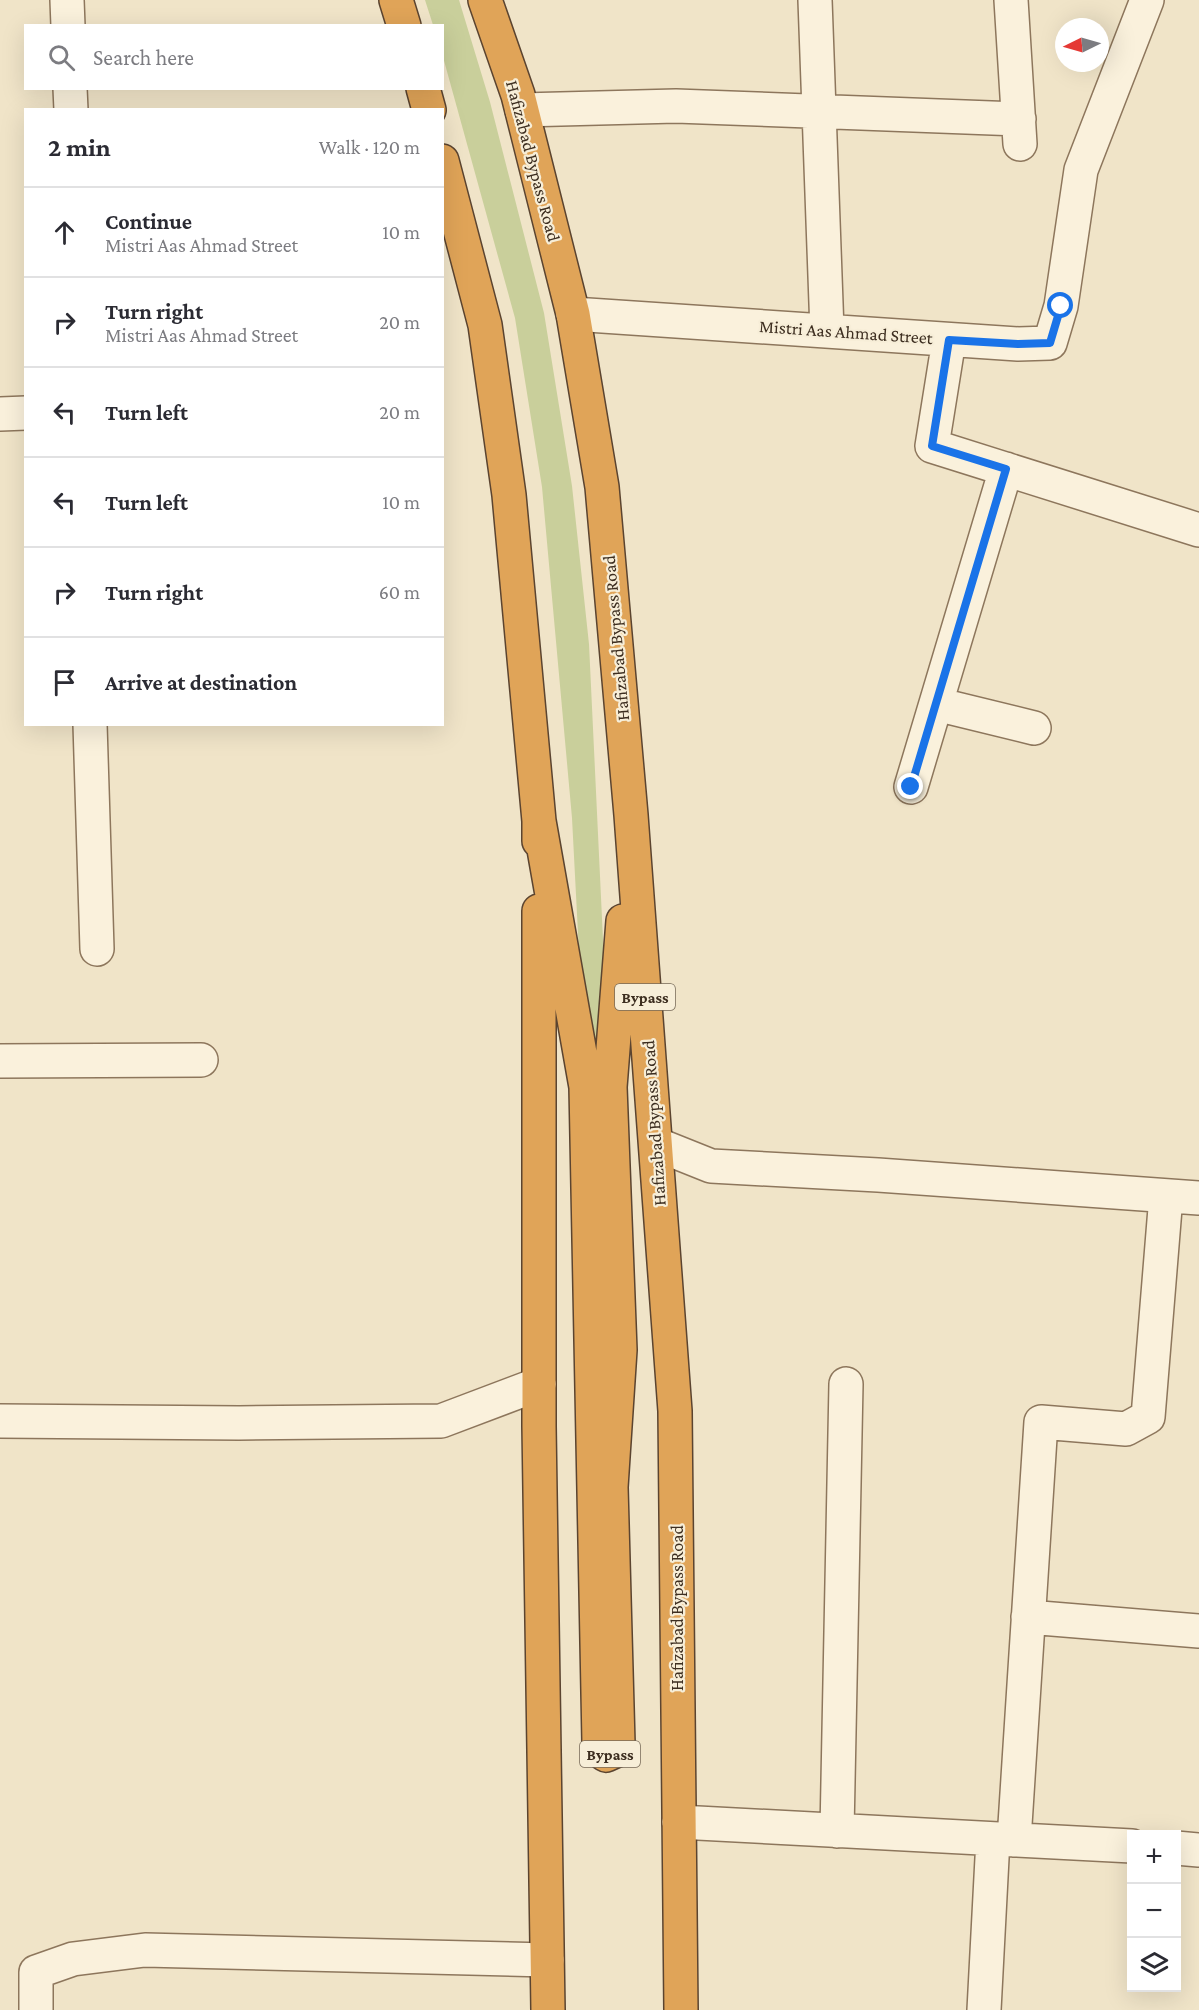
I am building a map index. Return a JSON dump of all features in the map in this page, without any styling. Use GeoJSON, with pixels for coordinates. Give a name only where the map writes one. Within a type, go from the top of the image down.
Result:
{"type":"FeatureCollection","features":[{"type":"Feature","properties":{"kind":"highway"},"geometry":{"type":"LineString","coordinates":[[396,0],[403,24]]}},
{"type":"Feature","properties":{"kind":"highway","name":"Hafizabad Bypass Road"},"geometry":{"type":"LineString","coordinates":[[484,0],[522,110],[573,314],[602,487],[631,815],[675,1411],[681,2010]]}},
{"type":"Feature","properties":{"kind":"highway"},"geometry":{"type":"LineString","coordinates":[[424,90],[428,108]]}},
{"type":"Feature","properties":{"kind":"highway","name":"Bypass"},"geometry":{"type":"LineString","coordinates":[[444,169],[485,325],[509,495],[539,821],[586,1087],[599,1743],[606,1755],[617,1750],[618,1743],[611,1487],[620,1350],[610,1087],[631,815]]}},
{"type":"Feature","properties":{"kind":"highway","name":"Bypass"},"geometry":{"type":"LineString","coordinates":[[539,821],[539,1384],[548,2010]]}},
{"type":"Feature","properties":{"kind":"street"},"geometry":{"type":"LineString","coordinates":[[67,0],[68,24]]}},
{"type":"Feature","properties":{"kind":"street"},"geometry":{"type":"LineString","coordinates":[[815,0],[827,331]]}},
{"type":"Feature","properties":{"kind":"street"},"geometry":{"type":"LineString","coordinates":[[522,110],[676,106],[819,113],[1019,132],[1011,0]]}},
{"type":"Feature","properties":{"kind":"street","name":"Mistri Aas Ahmad Street"},"geometry":{"type":"LineString","coordinates":[[573,314],[949,340],[1018,344],[1050,343],[1061,306],[1081,170],[1147,0]]}},
{"type":"Feature","properties":{"kind":"street"},"geometry":{"type":"LineString","coordinates":[[70,90],[71,108]]}},
{"type":"Feature","properties":{"kind":"street"},"geometry":{"type":"LineString","coordinates":[[949,340],[932,446],[1199,530]]}},
{"type":"Feature","properties":{"kind":"street"},"geometry":{"type":"LineString","coordinates":[[0,414],[24,413]]}},
{"type":"Feature","properties":{"kind":"street"},"geometry":{"type":"LineString","coordinates":[[911,787],[1006,469]]}},
{"type":"Feature","properties":{"kind":"street"},"geometry":{"type":"LineString","coordinates":[[936,704],[1034,728]]}},
{"type":"Feature","properties":{"kind":"street"},"geometry":{"type":"LineString","coordinates":[[90,726],[97,949]]}},
{"type":"Feature","properties":{"kind":"street"},"geometry":{"type":"LineString","coordinates":[[0,1061],[201,1060]]}},
{"type":"Feature","properties":{"kind":"street"},"geometry":{"type":"LineString","coordinates":[[656,1144],[711,1166],[889,1175],[1199,1198]]}},
{"type":"Feature","properties":{"kind":"street"},"geometry":{"type":"LineString","coordinates":[[984,2010],[1028,1617],[1041,1422],[1126,1429],[1148,1417],[1166,1196]]}},
{"type":"Feature","properties":{"kind":"street"},"geometry":{"type":"LineString","coordinates":[[0,1420],[227,1423],[441,1422],[539,1384]]}},
{"type":"Feature","properties":{"kind":"street"},"geometry":{"type":"LineString","coordinates":[[837,1831],[846,1384]]}},
{"type":"Feature","properties":{"kind":"street"},"geometry":{"type":"LineString","coordinates":[[1028,1617],[1199,1631]]}},
{"type":"Feature","properties":{"kind":"street"},"geometry":{"type":"LineString","coordinates":[[679,1822],[1127,1846]]}},
{"type":"Feature","properties":{"kind":"street"},"geometry":{"type":"LineString","coordinates":[[1181,1848],[1199,1850]]}},
{"type":"Feature","properties":{"kind":"street"},"geometry":{"type":"LineString","coordinates":[[36,2010],[36,1972],[73,1959],[145,1950],[547,1960]]}},
{"type":"Feature","properties":{"kind":"green space"},"geometry":{"type":"Polygon","coordinates":[[[425,0],[459,0],[490,102],[544,313],[572,486],[589,644],[610,1087],[586,1087],[572,818],[542,487],[515,318],[444,61],[444,24],[433,24],[425,0]]]}},
{"type":"Feature","properties":{"kind":"route"},"geometry":{"type":"LineString","coordinates":[[911,787],[1006,469],[932,446],[949,340],[1018,344],[1050,343],[1061,306]]}}]}
